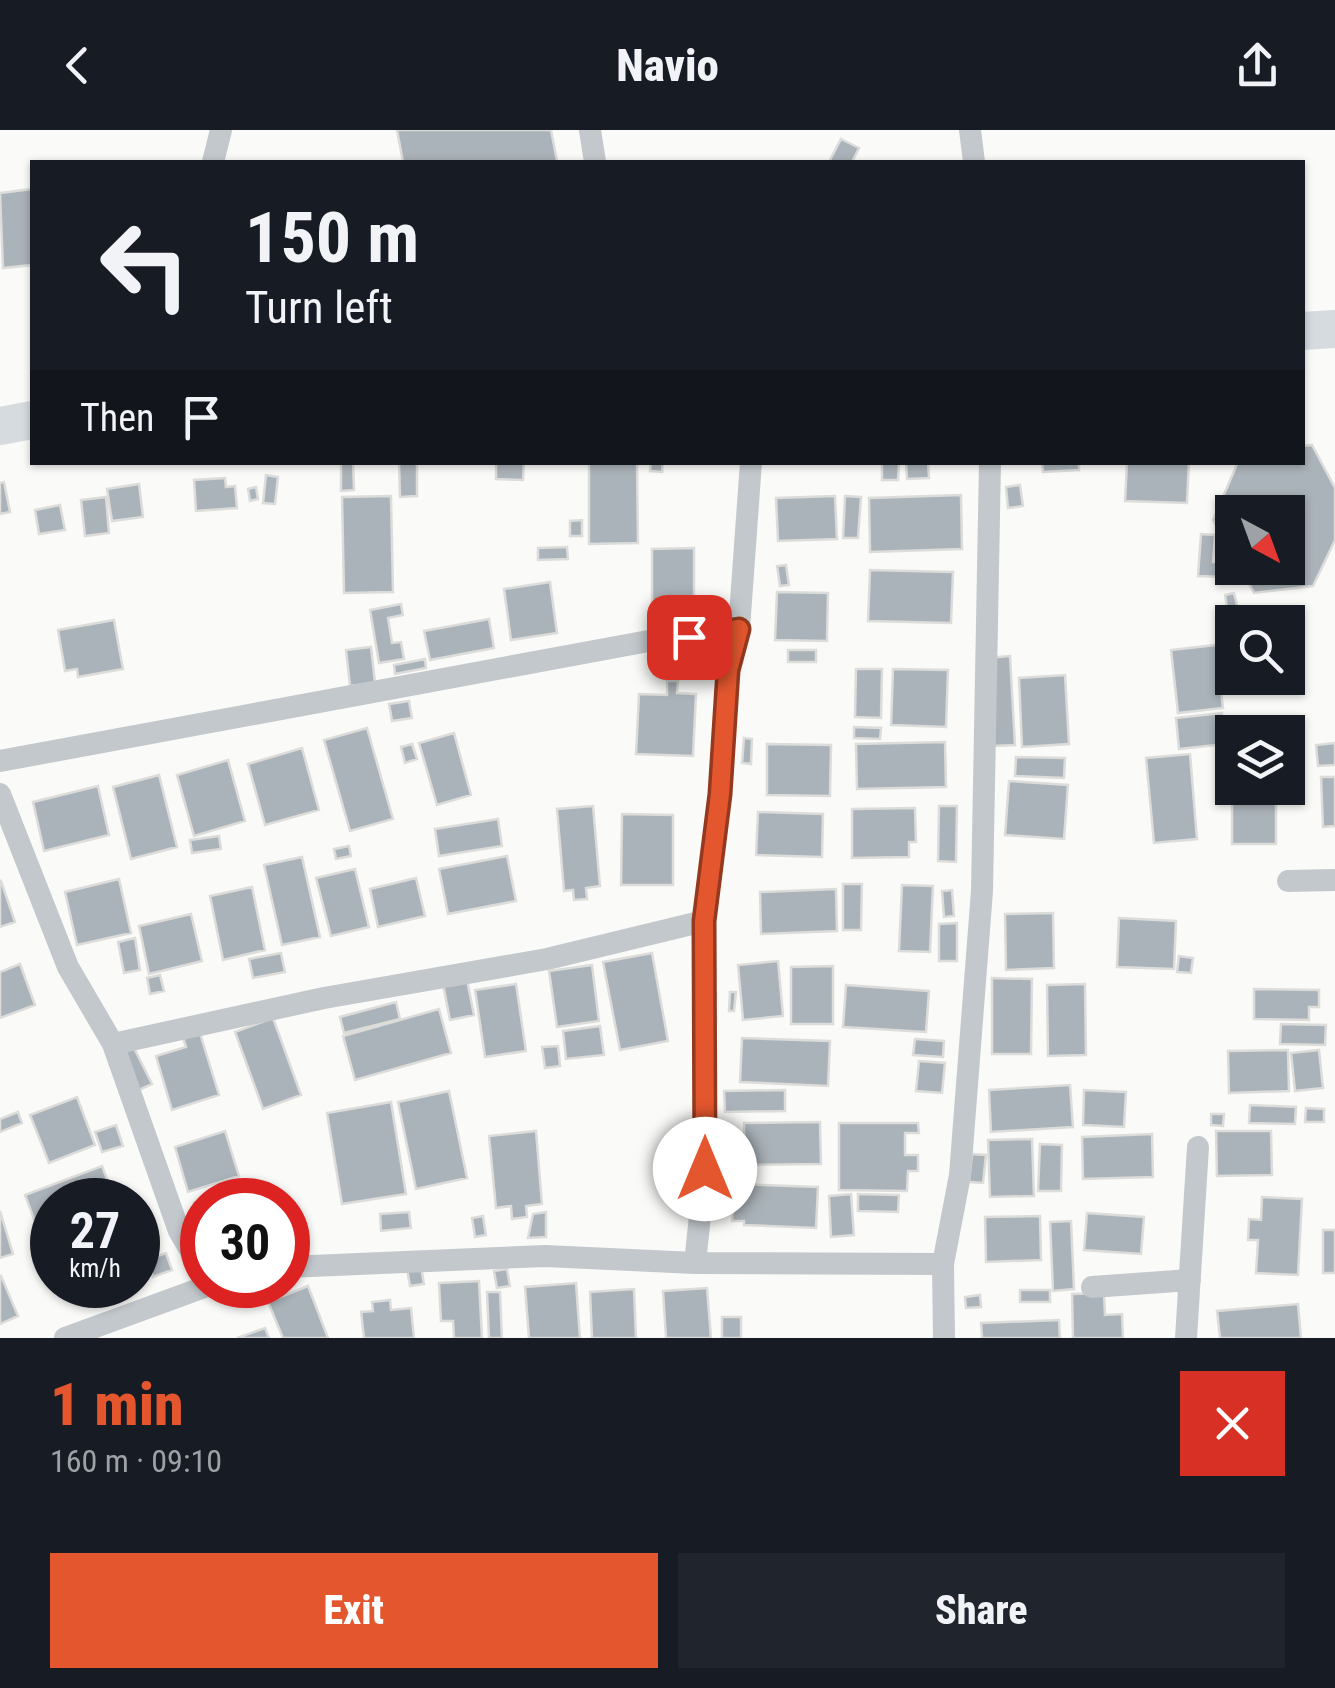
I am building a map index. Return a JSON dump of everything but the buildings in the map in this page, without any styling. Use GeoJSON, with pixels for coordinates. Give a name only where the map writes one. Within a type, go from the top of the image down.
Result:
{"type":"FeatureCollection","features":[{"type":"Feature","properties":{"kind":"main road"},"geometry":{"type":"LineString","coordinates":[[1305,331],[1335,329]]}},
{"type":"Feature","properties":{"kind":"main road"},"geometry":{"type":"LineString","coordinates":[[0,426],[30,420]]}},
{"type":"Feature","properties":{"kind":"street"},"geometry":{"type":"LineString","coordinates":[[214,160],[221,130]]}},
{"type":"Feature","properties":{"kind":"street"},"geometry":{"type":"LineString","coordinates":[[590,130],[595,160]]}},
{"type":"Feature","properties":{"kind":"street"},"geometry":{"type":"LineString","coordinates":[[970,130],[974,160]]}},
{"type":"Feature","properties":{"kind":"street"},"geometry":{"type":"LineString","coordinates":[[695,1263],[705,1169],[704,921],[720,794],[728,670],[739,629],[751,465]]}},
{"type":"Feature","properties":{"kind":"street"},"geometry":{"type":"LineString","coordinates":[[944,1338],[943,1264],[960,1174],[982,891],[990,465]]}},
{"type":"Feature","properties":{"kind":"street"},"geometry":{"type":"LineString","coordinates":[[0,761],[654,640],[739,629]]}},
{"type":"Feature","properties":{"kind":"street"},"geometry":{"type":"LineString","coordinates":[[0,794],[68,967],[113,1044],[180,1231]]}},
{"type":"Feature","properties":{"kind":"street"},"geometry":{"type":"LineString","coordinates":[[1288,881],[1335,880]]}},
{"type":"Feature","properties":{"kind":"street"},"geometry":{"type":"LineString","coordinates":[[113,1044],[324,998],[547,959],[704,921]]}},
{"type":"Feature","properties":{"kind":"street"},"geometry":{"type":"LineString","coordinates":[[1186,1338],[1198,1146]]}},
{"type":"Feature","properties":{"kind":"street"},"geometry":{"type":"LineString","coordinates":[[310,1266],[545,1256],[695,1263],[943,1264]]}},
{"type":"Feature","properties":{"kind":"street"},"geometry":{"type":"LineString","coordinates":[[1092,1287],[1190,1280]]}},
{"type":"Feature","properties":{"kind":"street"},"geometry":{"type":"LineString","coordinates":[[65,1338],[180,1296]]}},
{"type":"Feature","properties":{"kind":"route"},"geometry":{"type":"LineString","coordinates":[[689,637],[739,629],[728,670],[720,794],[704,921],[705,1169]]}}]}
